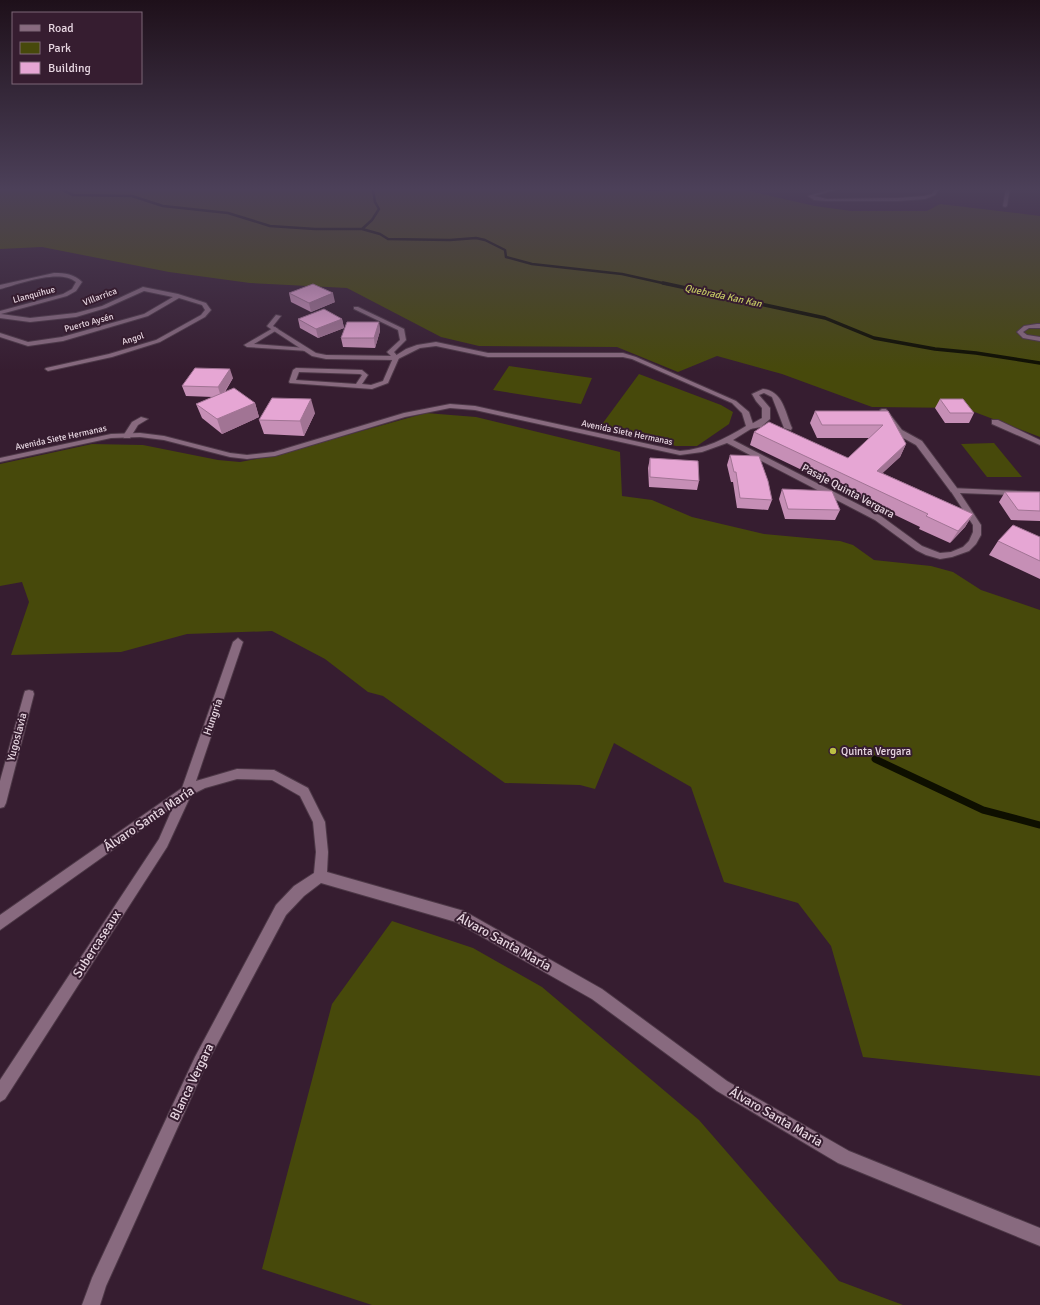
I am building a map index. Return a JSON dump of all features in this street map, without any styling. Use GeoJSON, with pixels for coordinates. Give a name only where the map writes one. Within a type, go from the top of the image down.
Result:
{"type":"FeatureCollection","features":[{"type":"Feature","properties":{"kind":"street","name":"Llanquihue"},"geometry":{"type":"LineString","coordinates":[[0,286],[55,275],[72,276],[79,282],[74,290],[65,295],[0,314]]}},
{"type":"Feature","properties":{"kind":"street","name":"Villarrica"},"geometry":{"type":"LineString","coordinates":[[0,314],[30,320],[64,317],[104,307],[143,289],[178,296],[204,304]]}},
{"type":"Feature","properties":{"kind":"street","name":"Puerto Aysén"},"geometry":{"type":"LineString","coordinates":[[0,335],[28,344],[63,340],[146,316],[178,296]]}},
{"type":"Feature","properties":{"kind":"street","name":"Angol"},"geometry":{"type":"LineString","coordinates":[[48,369],[110,356],[158,340],[203,316],[208,310],[204,304]]}},
{"type":"Feature","properties":{"kind":"street"},"geometry":{"type":"LineString","coordinates":[[356,308],[401,329],[403,340],[390,352],[396,358]]}},
{"type":"Feature","properties":{"kind":"street"},"geometry":{"type":"LineString","coordinates":[[278,316],[270,326],[314,355],[326,358],[396,358]]}},
{"type":"Feature","properties":{"kind":"street"},"geometry":{"type":"LineString","coordinates":[[1040,326],[1027,326],[1020,332],[1025,337],[1040,339]]}},
{"type":"Feature","properties":{"kind":"street"},"geometry":{"type":"LineString","coordinates":[[275,329],[247,345],[306,350]]}},
{"type":"Feature","properties":{"kind":"street"},"geometry":{"type":"LineString","coordinates":[[358,386],[365,375],[362,372],[296,370],[292,382],[372,387],[386,382],[396,358],[408,350],[419,346],[436,344],[488,355],[628,356],[734,402],[743,408],[748,414],[750,427]]}},
{"type":"Feature","properties":{"kind":"street","name":"Avenida Siete Hermanas"},"geometry":{"type":"LineString","coordinates":[[0,460],[111,436],[164,438],[230,455],[247,457],[275,454],[404,415],[450,406],[475,408],[680,453],[692,452],[728,441],[766,419],[766,408],[758,400],[755,394],[765,390],[772,392],[777,396],[788,428]]}},
{"type":"Feature","properties":{"kind":"street"},"geometry":{"type":"LineString","coordinates":[[884,410],[896,429],[919,443],[954,490],[1040,494]]}},
{"type":"Feature","properties":{"kind":"street"},"geometry":{"type":"LineString","coordinates":[[127,436],[135,424],[144,418]]}},
{"type":"Feature","properties":{"kind":"street"},"geometry":{"type":"LineString","coordinates":[[995,422],[1040,443]]}},
{"type":"Feature","properties":{"kind":"street","name":"Pasaje Quinta Vergara"},"geometry":{"type":"LineString","coordinates":[[728,441],[878,518],[899,532],[920,550],[940,556],[966,549],[971,545],[978,530],[977,525],[954,490]]}},
{"type":"Feature","properties":{"kind":"street","name":"Hungría"},"geometry":{"type":"LineString","coordinates":[[187,791],[238,642]]}},
{"type":"Feature","properties":{"kind":"street","name":"Yugoslavia"},"geometry":{"type":"LineString","coordinates":[[0,803],[29,694]]}},
{"type":"Feature","properties":{"kind":"street","name":"Álvaro Santa María"},"geometry":{"type":"LineString","coordinates":[[0,923],[187,791],[203,783],[237,774],[274,775],[304,792],[319,822],[322,852],[320,876],[459,916],[597,994],[722,1086],[844,1157],[1040,1237]]}},
{"type":"Feature","properties":{"kind":"street","name":"Subercaseaux"},"geometry":{"type":"LineString","coordinates":[[0,1094],[163,843],[187,791]]}},
{"type":"Feature","properties":{"kind":"street","name":"Blanca Vergara"},"geometry":{"type":"LineString","coordinates":[[91,1305],[98,1284],[200,1062],[281,910],[299,891],[320,876]]}},
{"type":"Feature","properties":{"kind":"green space"},"geometry":{"type":"Polygon","coordinates":[[[52,249],[1040,249],[1040,437],[964,408],[872,407],[782,374],[717,356],[678,372],[617,347],[479,346],[441,337],[347,288],[250,283],[169,272],[52,249]]]}},
{"type":"Feature","properties":{"kind":"green space"},"geometry":{"type":"Polygon","coordinates":[[[509,366],[592,378],[581,404],[493,390],[509,366]]]}},
{"type":"Feature","properties":{"kind":"green space"},"geometry":{"type":"Polygon","coordinates":[[[639,374],[721,405],[733,412],[729,424],[697,446],[676,446],[600,427],[639,374]]]}},
{"type":"Feature","properties":{"kind":"green space","name":"Quinta Vergara"},"geometry":{"type":"Polygon","coordinates":[[[426,413],[476,417],[620,452],[622,496],[652,500],[692,517],[764,534],[840,541],[853,545],[874,560],[931,566],[953,572],[981,590],[1040,610],[1040,1076],[863,1057],[831,946],[798,903],[724,882],[691,787],[614,743],[595,789],[580,785],[505,783],[383,696],[368,692],[325,659],[272,631],[187,634],[121,652],[11,655],[29,602],[22,582],[0,586],[0,464],[92,444],[143,445],[218,460],[240,462],[272,456],[426,413]]]}},
{"type":"Feature","properties":{"kind":"green space"},"geometry":{"type":"Polygon","coordinates":[[[994,443],[1022,477],[987,477],[961,444],[994,443]]]}},
{"type":"Feature","properties":{"kind":"green space"},"geometry":{"type":"Polygon","coordinates":[[[392,921],[473,948],[542,987],[699,1120],[839,1281],[903,1305],[372,1305],[262,1269],[332,1004],[392,921]]]}},
{"type":"Feature","properties":{"kind":"building"},"geometry":{"type":"Polygon","coordinates":[[[313,284],[333,293],[309,303],[289,293],[313,284]]]}},
{"type":"Feature","properties":{"kind":"building"},"geometry":{"type":"Polygon","coordinates":[[[324,309],[342,319],[316,329],[298,319],[324,309]]]}},
{"type":"Feature","properties":{"kind":"building"},"geometry":{"type":"Polygon","coordinates":[[[347,322],[379,322],[374,338],[341,338],[347,322]]]}},
{"type":"Feature","properties":{"kind":"building"},"geometry":{"type":"Polygon","coordinates":[[[195,368],[230,369],[218,387],[182,386],[195,368]]]}},
{"type":"Feature","properties":{"kind":"building"},"geometry":{"type":"Polygon","coordinates":[[[234,388],[255,403],[217,419],[196,404],[234,388]]]}},
{"type":"Feature","properties":{"kind":"building"},"geometry":{"type":"Polygon","coordinates":[[[272,398],[311,399],[300,421],[259,420],[272,398]]]}},
{"type":"Feature","properties":{"kind":"building"},"geometry":{"type":"Polygon","coordinates":[[[940,399],[963,399],[974,413],[950,413],[940,399]]]}},
{"type":"Feature","properties":{"kind":"building"},"geometry":{"type":"Polygon","coordinates":[[[815,411],[888,411],[906,444],[877,471],[973,514],[958,531],[926,516],[928,514],[754,432],[769,422],[848,458],[883,425],[822,425],[815,411]]]}},
{"type":"Feature","properties":{"kind":"building"},"geometry":{"type":"Polygon","coordinates":[[[730,455],[759,456],[768,481],[772,500],[740,498],[736,472],[734,472],[730,455]]]}},
{"type":"Feature","properties":{"kind":"building"},"geometry":{"type":"Polygon","coordinates":[[[650,458],[698,461],[699,481],[650,477],[650,458]]]}},
{"type":"Feature","properties":{"kind":"building"},"geometry":{"type":"Polygon","coordinates":[[[782,489],[832,491],[840,510],[788,509],[782,489]]]}},
{"type":"Feature","properties":{"kind":"building"},"geometry":{"type":"Polygon","coordinates":[[[1005,492],[1040,492],[1040,511],[1018,510],[1005,492]]]}},
{"type":"Feature","properties":{"kind":"building"},"geometry":{"type":"Polygon","coordinates":[[[1013,525],[1040,537],[1040,561],[998,541],[1013,525]]]}},
{"type":"Feature","properties":{"kind":"waterway","name":"Quebrada Kan Kan"},"geometry":{"type":"LineString","coordinates":[[503,249],[505,250],[506,257],[532,264],[622,274],[667,284]]}},
{"type":"Feature","properties":{"kind":"waterway","name":"Quebrada Kan Kan"},"geometry":{"type":"LineString","coordinates":[[663,283],[825,318],[874,338],[935,349],[976,353],[1040,363]]}},
{"type":"Feature","properties":{"kind":"waterway"},"geometry":{"type":"LineString","coordinates":[[875,759],[983,810],[1040,825]]}},
{"type":"Feature","properties":{"kind":"place","name":"Quinta Vergara"},"geometry":{"type":"Point","coordinates":[833,751]}}]}
